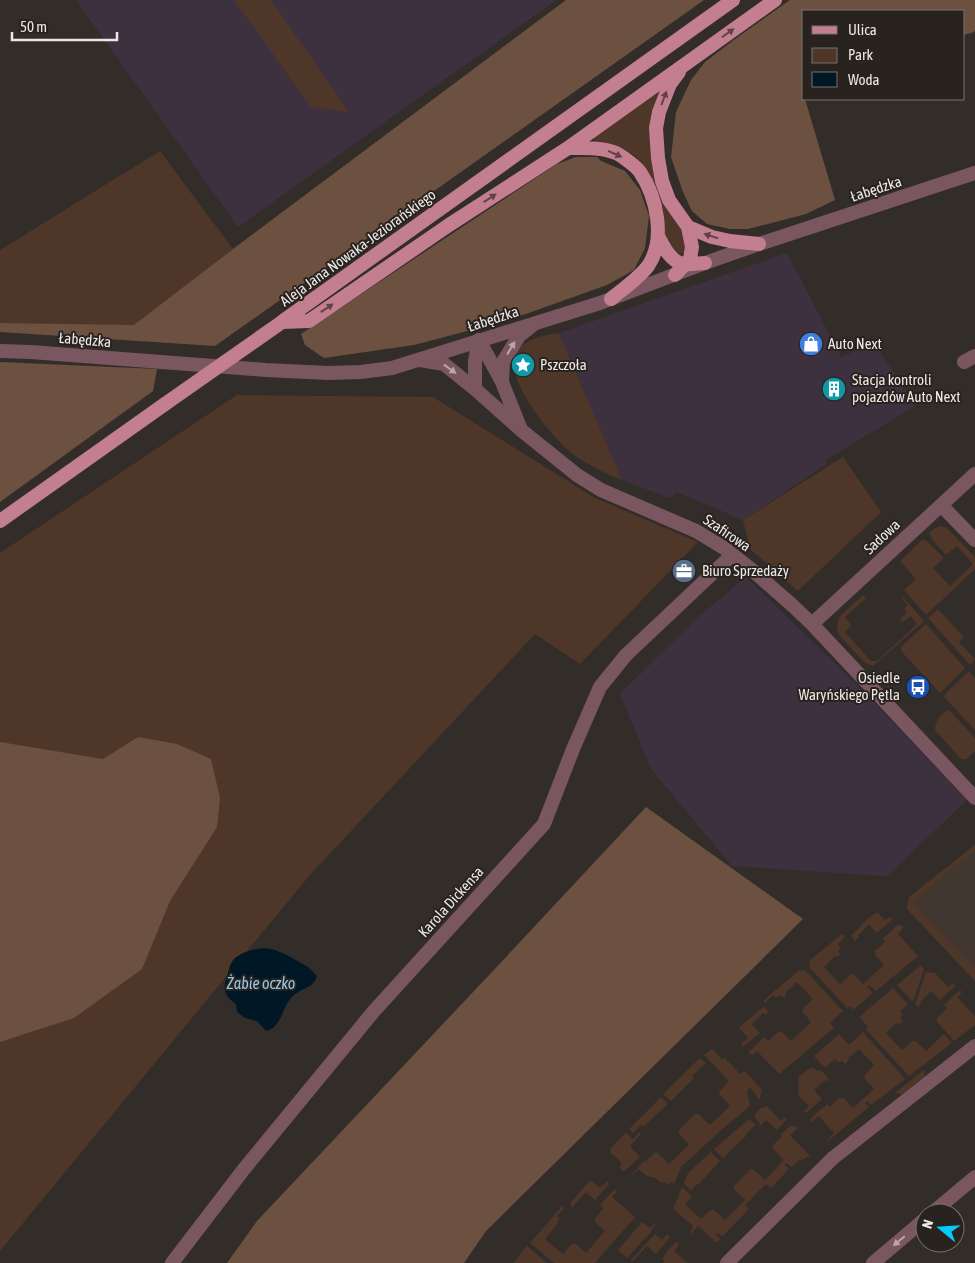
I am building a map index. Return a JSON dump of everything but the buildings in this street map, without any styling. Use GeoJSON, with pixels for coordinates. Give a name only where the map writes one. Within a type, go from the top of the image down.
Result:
{"type":"FeatureCollection","features":[{"type":"Feature","properties":{"kind":"main road","name":"Aleja Jana Nowaka-Jeziorańskiego"},"geometry":{"type":"LineString","coordinates":[[0,521],[733,0]]}},
{"type":"Feature","properties":{"kind":"main road"},"geometry":{"type":"LineString","coordinates":[[282,322],[308,321],[449,225],[568,148],[775,0]]}},
{"type":"Feature","properties":{"kind":"main road"},"geometry":{"type":"LineString","coordinates":[[675,275],[690,259],[692,246],[688,227],[669,200],[662,181],[656,128],[659,112],[670,84],[688,62]]}},
{"type":"Feature","properties":{"kind":"main road"},"geometry":{"type":"LineString","coordinates":[[568,148],[598,148],[618,154],[639,170],[649,189],[656,211],[658,236],[648,266],[611,299]]}},
{"type":"Feature","properties":{"kind":"main road"},"geometry":{"type":"LineString","coordinates":[[688,227],[712,237],[759,244]]}},
{"type":"Feature","properties":{"kind":"main road"},"geometry":{"type":"LineString","coordinates":[[658,236],[666,251],[682,264],[704,263]]}},
{"type":"Feature","properties":{"kind":"street","name":"Łabędzka"},"geometry":{"type":"LineString","coordinates":[[0,351],[328,373],[361,372],[392,368],[611,299],[704,263],[975,173]]}},
{"type":"Feature","properties":{"kind":"street"},"geometry":{"type":"LineString","coordinates":[[502,382],[503,362],[519,336],[536,322]]}},
{"type":"Feature","properties":{"kind":"street"},"geometry":{"type":"LineString","coordinates":[[479,340],[502,382],[521,430]]}},
{"type":"Feature","properties":{"kind":"street"},"geometry":{"type":"LineString","coordinates":[[475,389],[475,361],[479,340]]}},
{"type":"Feature","properties":{"kind":"street","name":"Szafirowa"},"geometry":{"type":"LineString","coordinates":[[420,360],[444,364],[521,430],[577,474],[602,490],[696,531],[732,555],[812,624],[975,798]]}},
{"type":"Feature","properties":{"kind":"street","name":"Sadowa"},"geometry":{"type":"LineString","coordinates":[[812,624],[975,474]]}},
{"type":"Feature","properties":{"kind":"street"},"geometry":{"type":"LineString","coordinates":[[941,505],[975,540]]}},
{"type":"Feature","properties":{"kind":"street","name":"Karola Dickensa"},"geometry":{"type":"LineString","coordinates":[[172,1263],[244,1170],[374,1011],[544,824],[573,749],[600,687],[626,655],[732,555]]}},
{"type":"Feature","properties":{"kind":"street"},"geometry":{"type":"LineString","coordinates":[[727,1263],[834,1158],[975,1046]]}},
{"type":"Feature","properties":{"kind":"street"},"geometry":{"type":"LineString","coordinates":[[944,1203],[975,1177]]}},
{"type":"Feature","properties":{"kind":"street"},"geometry":{"type":"LineString","coordinates":[[873,1263],[915,1227]]}},
{"type":"Feature","properties":{"kind":"shaded area"},"geometry":{"type":"Polygon","coordinates":[[[76,0],[556,0],[238,227],[76,0]]]}},
{"type":"Feature","properties":{"kind":"shaded area"},"geometry":{"type":"Polygon","coordinates":[[[566,0],[704,0],[215,346],[0,332],[0,323],[134,325],[566,0]]]}},
{"type":"Feature","properties":{"kind":"shaded area"},"geometry":{"type":"Polygon","coordinates":[[[790,0],[975,0],[975,30],[965,35],[965,10],[802,10],[802,100],[805,100],[835,200],[806,214],[748,229],[730,229],[707,224],[692,211],[683,192],[671,157],[676,112],[691,80],[705,62],[790,0]]]}},
{"type":"Feature","properties":{"kind":"shaded area"},"geometry":{"type":"Polygon","coordinates":[[[576,157],[597,157],[601,161],[625,171],[640,190],[649,216],[645,248],[634,270],[607,285],[509,320],[414,345],[324,358],[305,345],[301,334],[557,164],[576,157]]]}},
{"type":"Feature","properties":{"kind":"shaded area"},"geometry":{"type":"Polygon","coordinates":[[[787,253],[841,357],[874,342],[915,406],[826,460],[827,464],[743,520],[676,492],[670,498],[622,480],[559,333],[787,253]]]}},
{"type":"Feature","properties":{"kind":"shaded area"},"geometry":{"type":"Polygon","coordinates":[[[0,362],[157,369],[153,391],[0,502],[0,362]]]}},
{"type":"Feature","properties":{"kind":"shaded area"},"geometry":{"type":"Polygon","coordinates":[[[746,577],[860,688],[967,800],[887,876],[732,866],[651,769],[620,694],[698,617],[746,577]]]}},
{"type":"Feature","properties":{"kind":"shaded area"},"geometry":{"type":"Polygon","coordinates":[[[138,737],[177,744],[211,759],[220,798],[217,827],[170,901],[142,969],[74,1018],[0,1042],[0,742],[103,759],[138,737]]]}},
{"type":"Feature","properties":{"kind":"shaded area"},"geometry":{"type":"Polygon","coordinates":[[[646,807],[803,919],[486,1231],[464,1263],[227,1263],[257,1221],[646,807]]]}},
{"type":"Feature","properties":{"kind":"shaded area"},"geometry":{"type":"Polygon","coordinates":[[[975,845],[975,981],[907,909],[909,897],[975,845]]]}},
{"type":"Feature","properties":{"kind":"green space"},"geometry":{"type":"Polygon","coordinates":[[[234,0],[271,0],[349,112],[311,107],[234,0]]]}},
{"type":"Feature","properties":{"kind":"green space"},"geometry":{"type":"Polygon","coordinates":[[[660,90],[651,130],[685,240],[686,249],[683,254],[674,251],[667,243],[659,200],[653,182],[644,166],[632,154],[618,147],[592,139],[660,90]]]}},
{"type":"Feature","properties":{"kind":"green space"},"geometry":{"type":"Polygon","coordinates":[[[160,151],[233,249],[134,326],[0,323],[0,250],[160,151]]]}},
{"type":"Feature","properties":{"kind":"green space"},"geometry":{"type":"Polygon","coordinates":[[[559,333],[622,480],[588,464],[569,451],[544,423],[520,387],[514,362],[519,349],[527,342],[536,338],[559,333]]]}},
{"type":"Feature","properties":{"kind":"green space"},"geometry":{"type":"Polygon","coordinates":[[[237,395],[433,397],[595,498],[698,542],[580,664],[535,634],[309,876],[0,1251],[0,553],[237,395]]]}},
{"type":"Feature","properties":{"kind":"green space"},"geometry":{"type":"Polygon","coordinates":[[[843,457],[881,512],[798,591],[750,549],[743,520],[843,457]]]}},
{"type":"Feature","properties":{"kind":"green space"},"geometry":{"type":"Polygon","coordinates":[[[941,526],[947,528],[975,557],[975,569],[926,615],[904,590],[916,579],[900,561],[923,539],[944,558],[933,568],[950,586],[973,564],[957,546],[946,555],[934,542],[929,533],[941,526]]]}},
{"type":"Feature","properties":{"kind":"green space"},"geometry":{"type":"Polygon","coordinates":[[[863,595],[866,598],[845,617],[851,625],[845,632],[871,661],[877,661],[917,624],[911,616],[903,622],[900,621],[907,613],[904,609],[908,605],[901,598],[902,596],[924,621],[873,666],[865,663],[840,636],[837,628],[841,615],[863,595]]]}},
{"type":"Feature","properties":{"kind":"green space"},"geometry":{"type":"Polygon","coordinates":[[[938,609],[964,637],[959,642],[975,659],[970,665],[928,618],[938,609]]]}},
{"type":"Feature","properties":{"kind":"green space"},"geometry":{"type":"Polygon","coordinates":[[[926,624],[965,668],[940,693],[901,651],[901,647],[926,624]]]}},
{"type":"Feature","properties":{"kind":"green space"},"geometry":{"type":"Polygon","coordinates":[[[969,671],[975,678],[975,730],[944,697],[969,671]]]}},
{"type":"Feature","properties":{"kind":"green space"},"geometry":{"type":"Polygon","coordinates":[[[949,710],[975,738],[975,751],[966,759],[961,759],[935,730],[939,717],[949,710]]]}},
{"type":"Feature","properties":{"kind":"green space"},"geometry":{"type":"Polygon","coordinates":[[[975,845],[975,851],[951,869],[913,903],[975,968],[975,981],[907,909],[909,897],[975,845]]]}},
{"type":"Feature","properties":{"kind":"green space"},"geometry":{"type":"Polygon","coordinates":[[[877,912],[885,920],[891,917],[893,919],[877,933],[869,925],[858,935],[859,937],[855,941],[851,936],[866,920],[877,912]]]}},
{"type":"Feature","properties":{"kind":"green space"},"geometry":{"type":"Polygon","coordinates":[[[898,924],[904,927],[898,934],[918,956],[876,991],[869,985],[867,987],[873,993],[853,1010],[850,1006],[847,1008],[809,967],[810,960],[842,934],[845,937],[838,944],[841,948],[838,951],[841,954],[837,957],[835,956],[824,967],[840,984],[850,975],[854,974],[863,984],[884,965],[875,955],[875,951],[885,942],[883,939],[898,924]]]}},
{"type":"Feature","properties":{"kind":"green space"},"geometry":{"type":"Polygon","coordinates":[[[921,965],[924,969],[913,1002],[897,985],[921,965]]]}},
{"type":"Feature","properties":{"kind":"green space"},"geometry":{"type":"Polygon","coordinates":[[[805,970],[843,1011],[830,1023],[834,1028],[779,1074],[757,1051],[752,1055],[748,1053],[764,1037],[768,1041],[778,1032],[782,1032],[791,1041],[811,1022],[803,1012],[803,1008],[813,999],[797,982],[785,993],[787,995],[783,998],[780,995],[776,998],[773,995],[765,1003],[763,1001],[798,971],[805,970]]]}},
{"type":"Feature","properties":{"kind":"green space"},"geometry":{"type":"Polygon","coordinates":[[[926,972],[935,973],[948,987],[953,983],[955,986],[940,1000],[931,991],[920,1002],[921,1004],[918,1007],[915,1004],[926,972]]]}},
{"type":"Feature","properties":{"kind":"green space"},"geometry":{"type":"Polygon","coordinates":[[[893,988],[908,1004],[900,1011],[903,1014],[900,1018],[903,1021],[899,1024],[897,1023],[886,1033],[902,1050],[912,1041],[916,1041],[926,1051],[944,1034],[952,1043],[909,1076],[866,1030],[868,1027],[859,1017],[893,988]]]}},
{"type":"Feature","properties":{"kind":"green space"},"geometry":{"type":"Polygon","coordinates":[[[960,990],[962,992],[957,997],[975,1016],[975,1025],[954,1041],[937,1022],[937,1018],[947,1008],[944,1005],[960,990]]]}},
{"type":"Feature","properties":{"kind":"green space"},"geometry":{"type":"Polygon","coordinates":[[[764,1007],[769,1012],[765,1015],[763,1013],[752,1024],[760,1033],[743,1047],[741,1044],[748,1038],[739,1028],[764,1007]]]}},
{"type":"Feature","properties":{"kind":"green space"},"geometry":{"type":"Polygon","coordinates":[[[863,1032],[905,1079],[871,1105],[867,1101],[865,1103],[869,1107],[828,1141],[834,1133],[819,1116],[811,1122],[810,1119],[827,1104],[830,1107],[839,1098],[844,1098],[853,1108],[874,1089],[864,1078],[874,1065],[859,1049],[845,1064],[835,1059],[825,1068],[814,1056],[839,1034],[849,1045],[863,1032]]]}},
{"type":"Feature","properties":{"kind":"green space"},"geometry":{"type":"Polygon","coordinates":[[[713,1049],[722,1059],[725,1058],[740,1074],[745,1071],[762,1090],[759,1100],[750,1087],[747,1091],[750,1106],[681,1167],[674,1184],[671,1182],[668,1185],[664,1182],[662,1183],[656,1178],[647,1176],[638,1169],[632,1176],[644,1161],[654,1153],[658,1153],[669,1164],[689,1145],[679,1134],[679,1130],[695,1114],[699,1114],[710,1125],[730,1106],[719,1094],[729,1081],[704,1055],[713,1049]]]}},
{"type":"Feature","properties":{"kind":"green space"},"geometry":{"type":"Polygon","coordinates":[[[700,1058],[706,1063],[671,1101],[663,1094],[700,1058]]]}},
{"type":"Feature","properties":{"kind":"green space"},"geometry":{"type":"Polygon","coordinates":[[[812,1067],[817,1071],[821,1070],[829,1079],[827,1082],[825,1080],[814,1090],[822,1099],[806,1113],[804,1111],[809,1106],[798,1095],[798,1077],[812,1067]]]}},
{"type":"Feature","properties":{"kind":"green space"},"geometry":{"type":"Polygon","coordinates":[[[925,1069],[924,1077],[902,1094],[895,1093],[925,1069]]]}},
{"type":"Feature","properties":{"kind":"green space"},"geometry":{"type":"Polygon","coordinates":[[[661,1097],[668,1104],[643,1127],[641,1125],[633,1133],[629,1129],[661,1097]]]}},
{"type":"Feature","properties":{"kind":"green space"},"geometry":{"type":"Polygon","coordinates":[[[767,1106],[781,1121],[785,1117],[787,1119],[777,1130],[766,1120],[758,1127],[760,1124],[754,1115],[761,1108],[767,1106]]]}},
{"type":"Feature","properties":{"kind":"green space"},"geometry":{"type":"Polygon","coordinates":[[[749,1119],[756,1124],[723,1158],[714,1149],[749,1119]]]}},
{"type":"Feature","properties":{"kind":"green space"},"geometry":{"type":"Polygon","coordinates":[[[790,1126],[798,1128],[790,1135],[810,1156],[797,1162],[792,1167],[786,1163],[785,1165],[789,1169],[771,1188],[766,1184],[745,1205],[749,1209],[722,1237],[718,1233],[716,1235],[720,1238],[717,1243],[698,1226],[691,1234],[693,1226],[673,1209],[682,1187],[692,1197],[685,1204],[701,1219],[710,1210],[714,1210],[725,1220],[745,1200],[734,1189],[734,1186],[750,1169],[753,1169],[765,1180],[784,1160],[773,1149],[773,1145],[790,1126]]]}},
{"type":"Feature","properties":{"kind":"green space"},"geometry":{"type":"Polygon","coordinates":[[[626,1132],[633,1139],[640,1132],[641,1134],[630,1146],[640,1157],[623,1171],[619,1167],[622,1163],[610,1152],[611,1148],[626,1132]]]}},
{"type":"Feature","properties":{"kind":"green space"},"geometry":{"type":"Polygon","coordinates":[[[711,1152],[720,1161],[691,1191],[684,1183],[688,1173],[711,1152]]]}},
{"type":"Feature","properties":{"kind":"green space"},"geometry":{"type":"Polygon","coordinates":[[[590,1180],[600,1188],[607,1181],[609,1184],[595,1200],[586,1192],[572,1208],[571,1202],[590,1180]]]}},
{"type":"Feature","properties":{"kind":"green space"},"geometry":{"type":"Polygon","coordinates":[[[615,1189],[617,1191],[612,1197],[635,1217],[595,1263],[554,1263],[530,1243],[562,1206],[564,1208],[557,1216],[560,1219],[558,1223],[545,1239],[563,1254],[572,1244],[576,1244],[586,1253],[605,1231],[595,1222],[595,1219],[603,1208],[600,1205],[615,1189]]]}},
{"type":"Feature","properties":{"kind":"green space"},"geometry":{"type":"Polygon","coordinates":[[[642,1222],[650,1228],[657,1222],[649,1234],[627,1258],[618,1250],[642,1222]]]}},
{"type":"Feature","properties":{"kind":"green space"},"geometry":{"type":"Polygon","coordinates":[[[655,1234],[662,1240],[667,1234],[670,1237],[656,1254],[647,1246],[633,1261],[631,1260],[655,1234]]]}},
{"type":"Feature","properties":{"kind":"green space"},"geometry":{"type":"Polygon","coordinates":[[[676,1242],[679,1244],[674,1251],[688,1263],[663,1263],[665,1261],[662,1259],[676,1242]]]}},
{"type":"Feature","properties":{"kind":"green space"},"geometry":{"type":"Polygon","coordinates":[[[527,1246],[547,1263],[513,1263],[527,1246]]]}},
{"type":"Feature","properties":{"kind":"water","name":"Żabie oczko"},"geometry":{"type":"Polygon","coordinates":[[[265,948],[287,955],[308,967],[317,976],[313,984],[291,998],[275,1026],[266,1031],[257,1021],[245,1018],[237,1012],[236,1004],[228,997],[225,990],[226,978],[234,959],[241,954],[265,948]]]}},
{"type":"Feature","properties":{"kind":"place","name":"Auto Next"},"geometry":{"type":"Point","coordinates":[811,344]}},
{"type":"Feature","properties":{"kind":"place","name":"Pszczoła"},"geometry":{"type":"Point","coordinates":[523,365]}},
{"type":"Feature","properties":{"kind":"place","name":"Stacja kontroli pojazdów Auto Next"},"geometry":{"type":"Point","coordinates":[834,389]}},
{"type":"Feature","properties":{"kind":"place","name":"Biuro Sprzedaży"},"geometry":{"type":"Point","coordinates":[684,571]}},
{"type":"Feature","properties":{"kind":"place","name":"Osiedle Waryńskiego Pętla"},"geometry":{"type":"Point","coordinates":[918,687]}}]}
